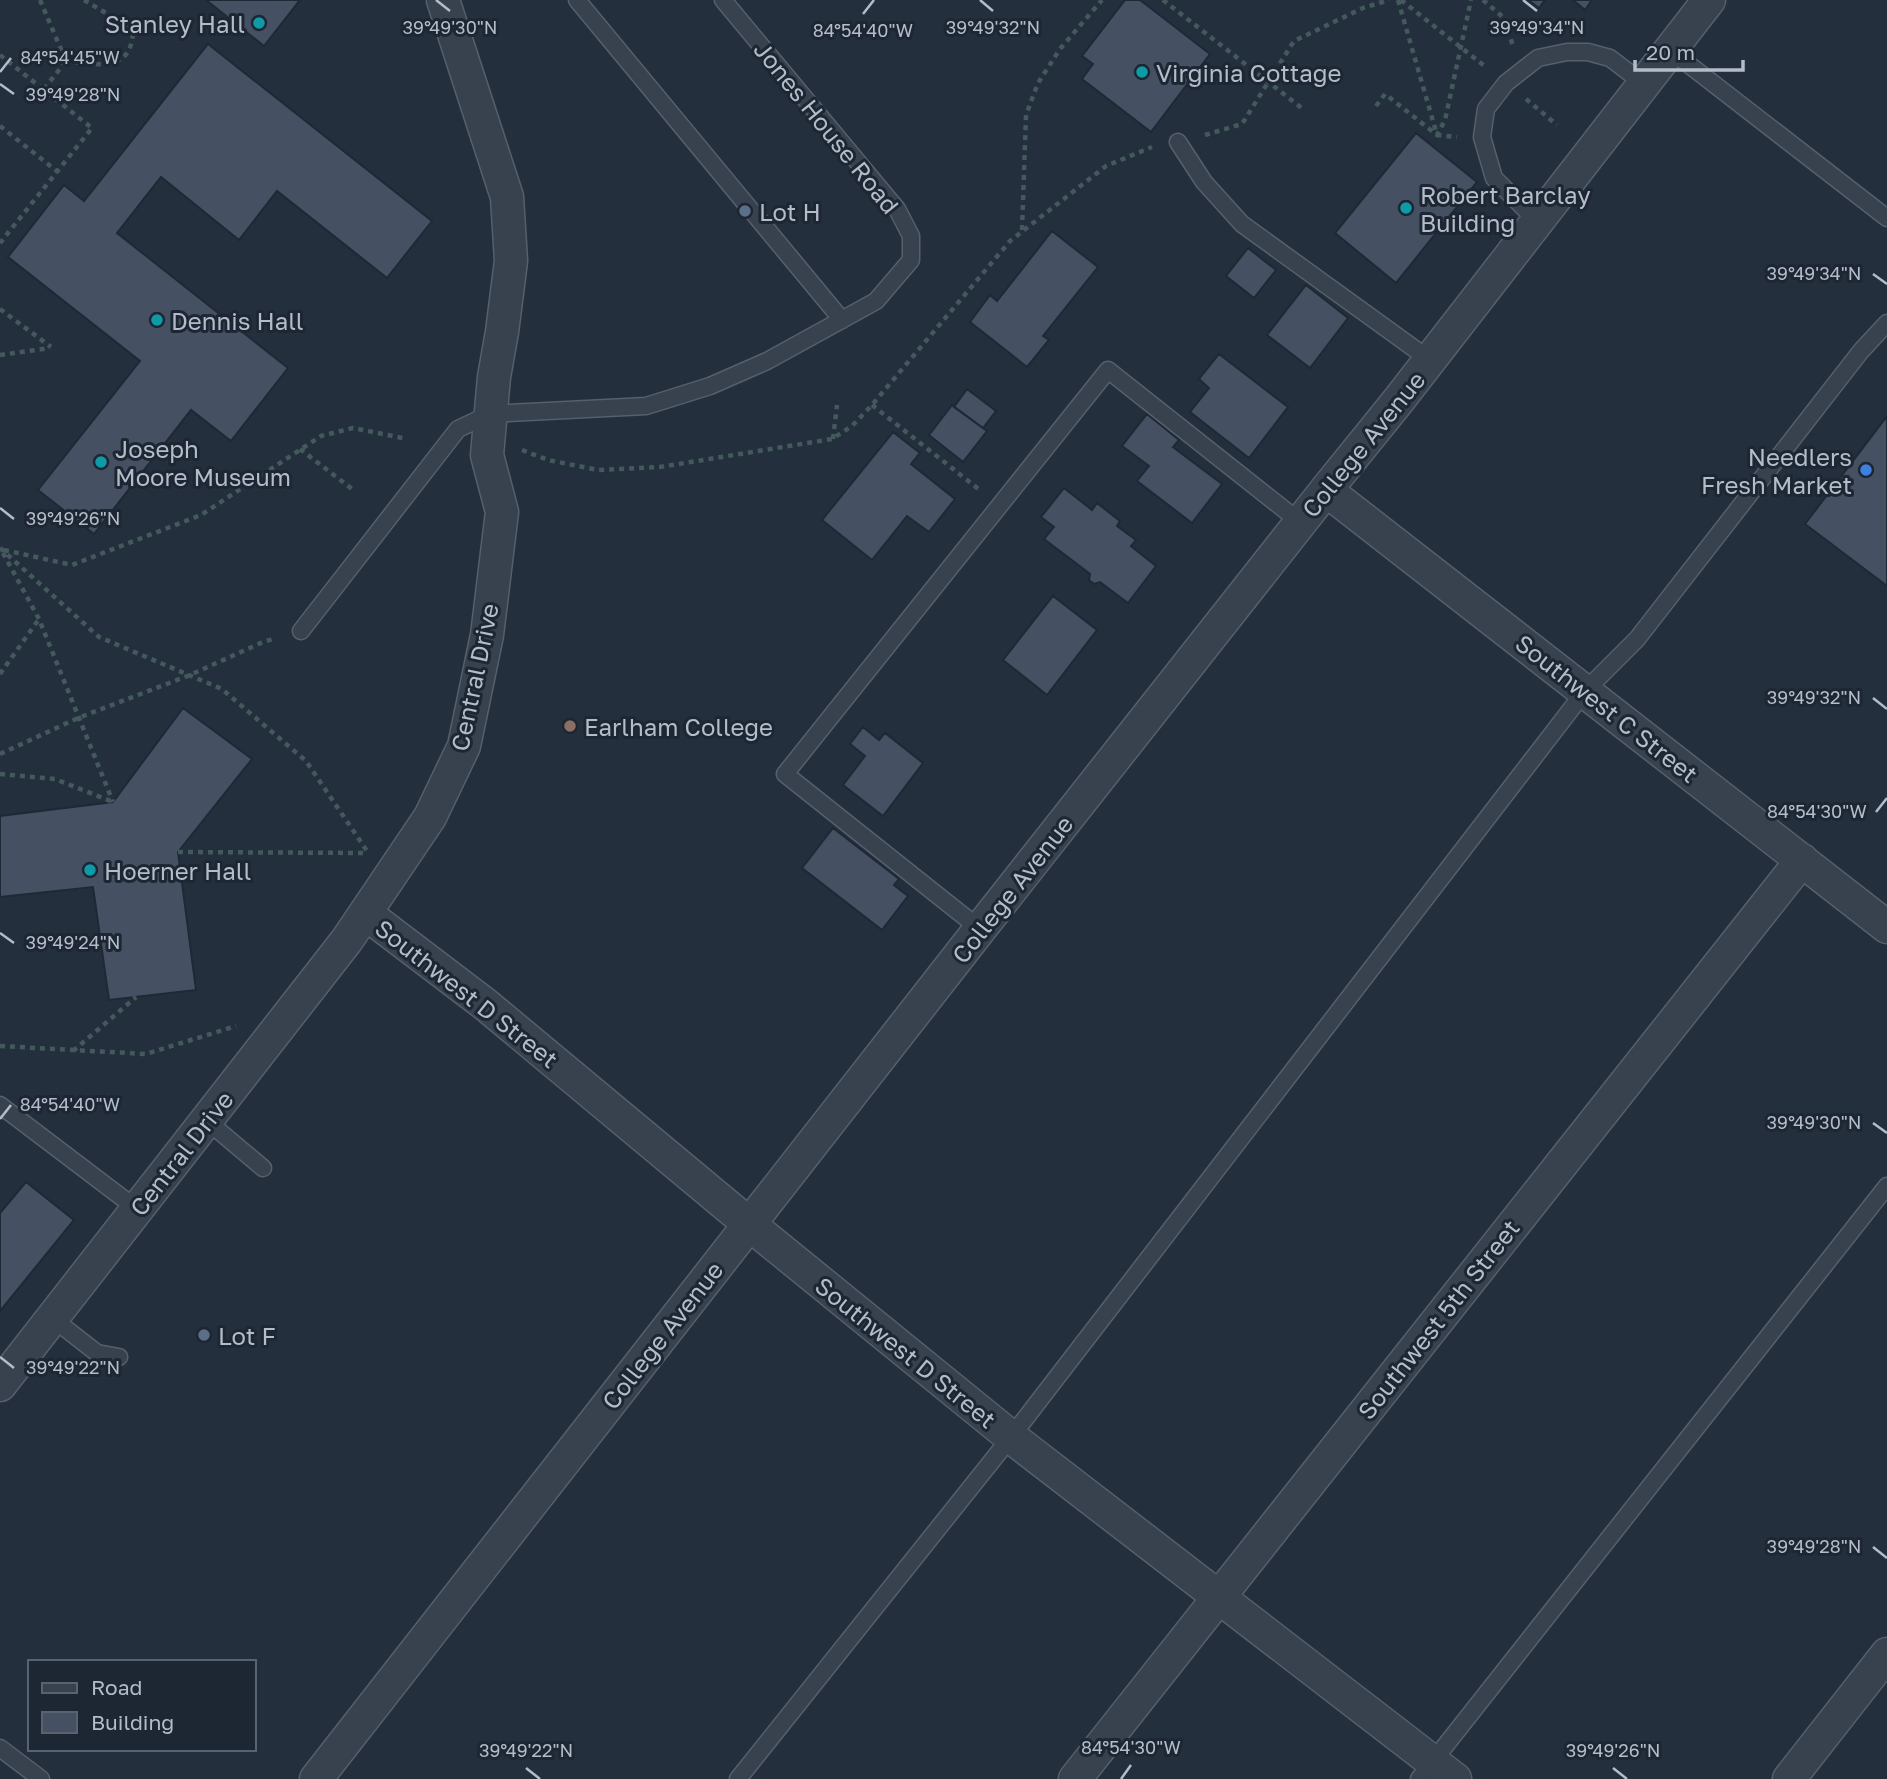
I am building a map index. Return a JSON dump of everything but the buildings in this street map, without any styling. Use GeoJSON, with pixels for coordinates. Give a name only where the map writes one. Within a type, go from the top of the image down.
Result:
{"type":"FeatureCollection","features":[{"type":"Feature","properties":{"kind":"street","name":"Central Drive"},"geometry":{"type":"LineString","coordinates":[[0,1385],[347,940],[430,817],[464,746],[487,635],[502,512],[487,455],[494,377],[511,261],[507,197],[443,0]]}},
{"type":"Feature","properties":{"kind":"street","name":"College Avenue"},"geometry":{"type":"LineString","coordinates":[[316,1779],[980,929],[1430,360],[1709,0]]}},
{"type":"Feature","properties":{"kind":"street","name":"Southwest C Street"},"geometry":{"type":"LineString","coordinates":[[1326,490],[1887,927]]}},
{"type":"Feature","properties":{"kind":"street","name":"Southwest 5th Street"},"geometry":{"type":"LineString","coordinates":[[1075,1779],[1801,860]]}},
{"type":"Feature","properties":{"kind":"street","name":"Southwest D Street"},"geometry":{"type":"LineString","coordinates":[[365,913],[486,1004],[749,1224],[1011,1437],[1219,1597],[1436,1773]]}},
{"type":"Feature","properties":{"kind":"street"},"geometry":{"type":"LineString","coordinates":[[1789,1779],[1887,1654]]}},
{"type":"Feature","properties":{"kind":"lane"},"geometry":{"type":"LineString","coordinates":[[577,0],[842,320]]}},
{"type":"Feature","properties":{"kind":"lane","name":"Jones House Road"},"geometry":{"type":"LineString","coordinates":[[490,414],[646,406],[721,381],[767,361],[876,301],[911,260],[911,236],[897,209],[723,0]]}},
{"type":"Feature","properties":{"kind":"lane"},"geometry":{"type":"LineString","coordinates":[[1670,50],[1887,218]]}},
{"type":"Feature","properties":{"kind":"lane"},"geometry":{"type":"LineString","coordinates":[[1538,222],[1494,178],[1482,137],[1486,109],[1506,83],[1538,58],[1567,52],[1588,52],[1610,58],[1644,84]]}},
{"type":"Feature","properties":{"kind":"lane"},"geometry":{"type":"LineString","coordinates":[[1178,142],[1204,182],[1242,224],[1430,360]]}},
{"type":"Feature","properties":{"kind":"lane"},"geometry":{"type":"LineString","coordinates":[[738,1779],[1011,1437],[1585,691],[1637,639],[1861,351],[1887,323]]}},
{"type":"Feature","properties":{"kind":"lane"},"geometry":{"type":"LineString","coordinates":[[980,929],[785,774],[1108,370],[1300,522]]}},
{"type":"Feature","properties":{"kind":"lane"},"geometry":{"type":"LineString","coordinates":[[302,631],[458,429],[490,414]]}},
{"type":"Feature","properties":{"kind":"lane"},"geometry":{"type":"LineString","coordinates":[[0,1104],[137,1209]]}},
{"type":"Feature","properties":{"kind":"lane"},"geometry":{"type":"LineString","coordinates":[[206,1120],[264,1168]]}},
{"type":"Feature","properties":{"kind":"lane"},"geometry":{"type":"LineString","coordinates":[[1436,1773],[1887,1186]]}},
{"type":"Feature","properties":{"kind":"lane"},"geometry":{"type":"LineString","coordinates":[[52,1318],[97,1353],[118,1357]]}},
{"type":"Feature","properties":{"kind":"lane"},"geometry":{"type":"LineString","coordinates":[[0,1748],[41,1779]]}},
{"type":"Feature","properties":{"kind":"path"},"geometry":{"type":"LineString","coordinates":[[40,0],[66,61]]}},
{"type":"Feature","properties":{"kind":"path"},"geometry":{"type":"LineString","coordinates":[[66,61],[107,65],[120,60],[132,48],[133,33],[121,22],[84,0]]}},
{"type":"Feature","properties":{"kind":"path"},"geometry":{"type":"LineString","coordinates":[[1022,231],[1026,116],[1038,83],[1060,49],[1102,0]]}},
{"type":"Feature","properties":{"kind":"path"},"geometry":{"type":"LineString","coordinates":[[1163,0],[1303,109]]}},
{"type":"Feature","properties":{"kind":"path"},"geometry":{"type":"LineString","coordinates":[[522,450],[548,460],[598,470],[660,467],[832,439],[852,426],[872,405],[1010,241],[1022,231],[1106,166],[1154,146],[1196,138],[1242,124],[1294,41],[1363,8],[1389,0]]}},
{"type":"Feature","properties":{"kind":"path"},"geometry":{"type":"LineString","coordinates":[[1399,0],[1488,69]]}},
{"type":"Feature","properties":{"kind":"path"},"geometry":{"type":"LineString","coordinates":[[1399,0],[1437,135]]}},
{"type":"Feature","properties":{"kind":"path"},"geometry":{"type":"LineString","coordinates":[[1437,135],[1445,120],[1471,0]]}},
{"type":"Feature","properties":{"kind":"path"},"geometry":{"type":"LineString","coordinates":[[1483,0],[1504,18],[1514,46]]}},
{"type":"Feature","properties":{"kind":"path"},"geometry":{"type":"LineString","coordinates":[[0,55],[92,128],[0,243]]}},
{"type":"Feature","properties":{"kind":"path"},"geometry":{"type":"LineString","coordinates":[[44,89],[66,61]]}},
{"type":"Feature","properties":{"kind":"path"},"geometry":{"type":"LineString","coordinates":[[1376,106],[1385,94],[1437,135],[1466,138]]}},
{"type":"Feature","properties":{"kind":"path"},"geometry":{"type":"LineString","coordinates":[[1525,99],[1557,125]]}},
{"type":"Feature","properties":{"kind":"path"},"geometry":{"type":"LineString","coordinates":[[0,126],[58,172]]}},
{"type":"Feature","properties":{"kind":"path"},"geometry":{"type":"LineString","coordinates":[[0,309],[51,347],[0,355]]}},
{"type":"Feature","properties":{"kind":"path"},"geometry":{"type":"LineString","coordinates":[[832,439],[837,405]]}},
{"type":"Feature","properties":{"kind":"path"},"geometry":{"type":"LineString","coordinates":[[872,405],[999,506]]}},
{"type":"Feature","properties":{"kind":"path"},"geometry":{"type":"LineString","coordinates":[[0,549],[72,565],[201,515],[321,436],[353,428],[407,439]]}},
{"type":"Feature","properties":{"kind":"path"},"geometry":{"type":"LineString","coordinates":[[300,449],[352,489]]}},
{"type":"Feature","properties":{"kind":"path"},"geometry":{"type":"LineString","coordinates":[[0,549],[39,619],[113,802],[55,779],[0,774]]}},
{"type":"Feature","properties":{"kind":"path"},"geometry":{"type":"LineString","coordinates":[[0,549],[99,637],[222,690],[306,761],[368,853],[178,852]]}},
{"type":"Feature","properties":{"kind":"path"},"geometry":{"type":"LineString","coordinates":[[0,674],[39,619]]}},
{"type":"Feature","properties":{"kind":"path"},"geometry":{"type":"LineString","coordinates":[[0,754],[79,718],[190,675],[263,642],[302,631]]}},
{"type":"Feature","properties":{"kind":"path"},"geometry":{"type":"LineString","coordinates":[[72,1051],[136,998]]}},
{"type":"Feature","properties":{"kind":"path"},"geometry":{"type":"LineString","coordinates":[[0,1046],[146,1054],[239,1025]]}},
{"type":"Feature","properties":{"kind":"place","name":"Stanley Hall"},"geometry":{"type":"Point","coordinates":[259,23]}},
{"type":"Feature","properties":{"kind":"place","name":"Virginia Cottage"},"geometry":{"type":"Point","coordinates":[1142,72]}},
{"type":"Feature","properties":{"kind":"place","name":"Robert Barclay Building"},"geometry":{"type":"Point","coordinates":[1406,208]}},
{"type":"Feature","properties":{"kind":"place","name":"Lot H"},"geometry":{"type":"Point","coordinates":[745,211]}},
{"type":"Feature","properties":{"kind":"place","name":"Dennis Hall"},"geometry":{"type":"Point","coordinates":[157,320]}},
{"type":"Feature","properties":{"kind":"place","name":"Joseph Moore Museum"},"geometry":{"type":"Point","coordinates":[101,462]}},
{"type":"Feature","properties":{"kind":"place","name":"Needlers Fresh Market"},"geometry":{"type":"Point","coordinates":[1866,470]}},
{"type":"Feature","properties":{"kind":"place","name":"Earlham College"},"geometry":{"type":"Point","coordinates":[570,726]}},
{"type":"Feature","properties":{"kind":"place","name":"Hoerner Hall"},"geometry":{"type":"Point","coordinates":[90,870]}},
{"type":"Feature","properties":{"kind":"place","name":"Lot F"},"geometry":{"type":"Point","coordinates":[204,1335]}}]}
